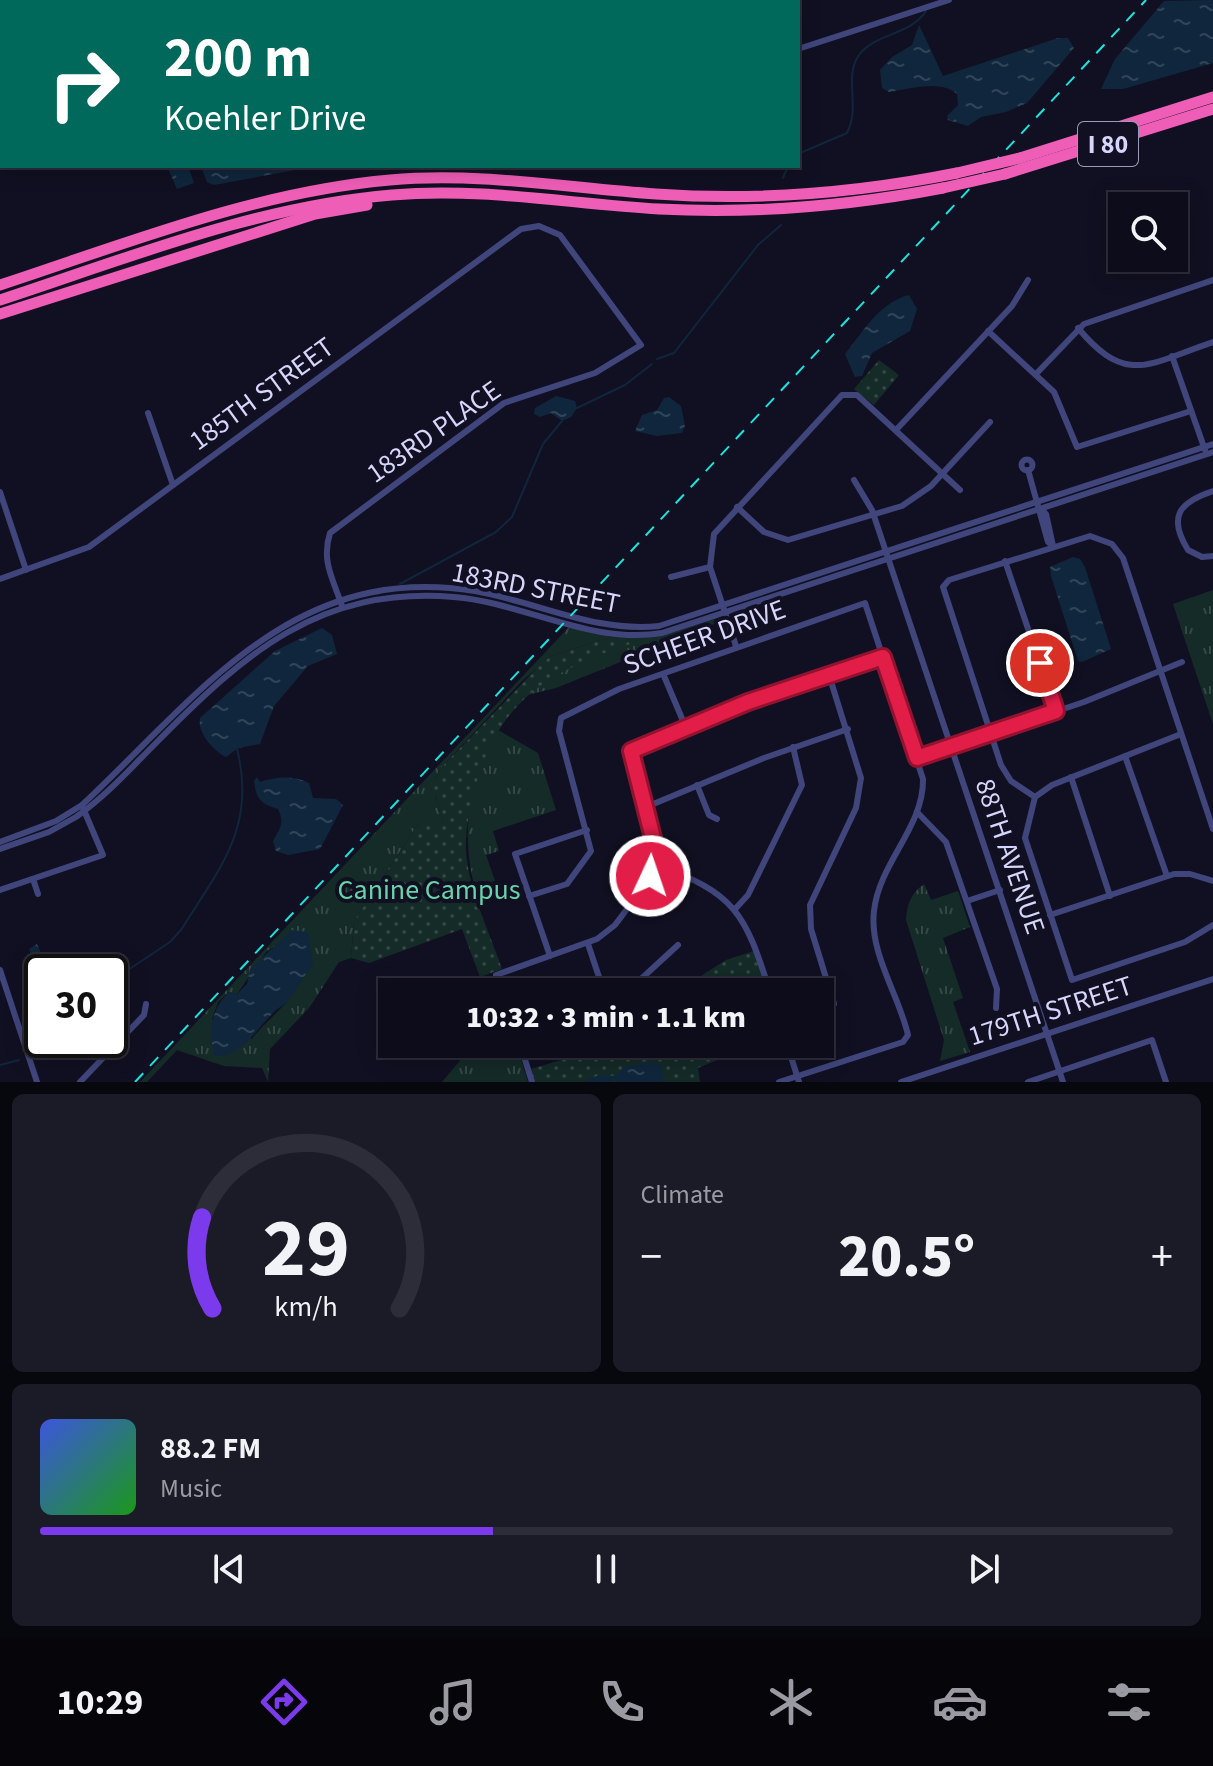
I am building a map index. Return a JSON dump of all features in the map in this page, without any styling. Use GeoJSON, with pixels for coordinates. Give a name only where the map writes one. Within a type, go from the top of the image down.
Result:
{"type":"FeatureCollection","features":[{"type":"Feature","properties":{"kind":"highway","name":"I 80"},"geometry":{"type":"LineString","coordinates":[[0,285],[259,202],[391,180],[505,181],[659,194],[732,196],[869,188],[957,173],[1020,158],[1213,97]]}},
{"type":"Feature","properties":{"kind":"highway","name":"I 80"},"geometry":{"type":"LineString","coordinates":[[0,300],[263,216],[392,195],[473,194],[732,211],[848,203],[943,188],[1005,174],[1213,109]]}},
{"type":"Feature","properties":{"kind":"highway"},"geometry":{"type":"LineString","coordinates":[[0,314],[315,214],[473,194]]}},
{"type":"Feature","properties":{"kind":"street"},"geometry":{"type":"LineString","coordinates":[[800,48],[949,0]]}},
{"type":"Feature","properties":{"kind":"street","name":"183RD PLACE"},"geometry":{"type":"LineString","coordinates":[[342,606],[327,569],[324,551],[330,533],[504,403],[595,373],[641,345],[560,235],[539,226]]}},
{"type":"Feature","properties":{"kind":"street","name":"185TH STREET"},"geometry":{"type":"LineString","coordinates":[[0,579],[85,550],[516,233],[539,226]]}},
{"type":"Feature","properties":{"kind":"street"},"geometry":{"type":"LineString","coordinates":[[896,430],[1012,306],[1028,280]]}},
{"type":"Feature","properties":{"kind":"street"},"geometry":{"type":"LineString","coordinates":[[1036,374],[1078,328],[1090,321],[1213,280]]}},
{"type":"Feature","properties":{"kind":"street"},"geometry":{"type":"LineString","coordinates":[[1078,328],[1105,358],[1136,366],[1213,342]]}},
{"type":"Feature","properties":{"kind":"street"},"geometry":{"type":"LineString","coordinates":[[988,331],[1036,374],[1057,398],[1077,447],[1191,411]]}},
{"type":"Feature","properties":{"kind":"street"},"geometry":{"type":"LineString","coordinates":[[1172,356],[1208,451]]}},
{"type":"Feature","properties":{"kind":"street"},"geometry":{"type":"LineString","coordinates":[[736,646],[710,567],[714,534],[839,398],[851,392],[960,490]]}},
{"type":"Feature","properties":{"kind":"street"},"geometry":{"type":"LineString","coordinates":[[148,413],[173,485]]}},
{"type":"Feature","properties":{"kind":"street"},"geometry":{"type":"LineString","coordinates":[[737,507],[764,532],[788,540],[910,503],[942,475],[990,422]]}},
{"type":"Feature","properties":{"kind":"street","name":"183RD STREET"},"geometry":{"type":"LineString","coordinates":[[0,849],[49,832],[83,808],[239,662],[295,628],[342,606],[399,591],[438,588],[474,591],[589,622],[626,628],[659,626],[724,609],[1208,451],[1213,444]]}},
{"type":"Feature","properties":{"kind":"street"},"geometry":{"type":"LineString","coordinates":[[1028,470],[1048,542],[1053,546]]}},
{"type":"Feature","properties":{"kind":"street","name":"88TH AVENUE"},"geometry":{"type":"LineString","coordinates":[[854,480],[874,515],[1063,1082]]}},
{"type":"Feature","properties":{"kind":"street"},"geometry":{"type":"LineString","coordinates":[[1213,491],[1183,505],[1178,517],[1181,535],[1191,552],[1213,556]]}},
{"type":"Feature","properties":{"kind":"street"},"geometry":{"type":"LineString","coordinates":[[0,492],[26,570]]}},
{"type":"Feature","properties":{"kind":"street"},"geometry":{"type":"LineString","coordinates":[[1035,797],[1004,771],[943,587],[949,580],[1090,536],[1103,539],[1118,550],[1213,829]]}},
{"type":"Feature","properties":{"kind":"street"},"geometry":{"type":"LineString","coordinates":[[1005,561],[1056,711]]}},
{"type":"Feature","properties":{"kind":"street"},"geometry":{"type":"LineString","coordinates":[[671,577],[710,567]]}},
{"type":"Feature","properties":{"kind":"street","name":"SCHEER DRIVE"},"geometry":{"type":"LineString","coordinates":[[587,830],[559,731],[561,718],[619,689],[664,676],[736,646],[865,603],[883,657]]}},
{"type":"Feature","properties":{"kind":"street"},"geometry":{"type":"LineString","coordinates":[[497,978],[496,975],[588,944],[615,925],[645,885],[654,864],[654,842],[631,751],[748,702],[883,657],[917,758],[923,790],[917,812],[879,891],[873,917],[876,940],[907,1038],[798,1079],[779,1082]]}},
{"type":"Feature","properties":{"kind":"street"},"geometry":{"type":"LineString","coordinates":[[917,758],[1056,711],[1182,662]]}},
{"type":"Feature","properties":{"kind":"street"},"geometry":{"type":"LineString","coordinates":[[826,978],[809,913],[814,890],[860,797],[860,770],[829,675]]}},
{"type":"Feature","properties":{"kind":"street"},"geometry":{"type":"LineString","coordinates":[[664,676],[686,728]]}},
{"type":"Feature","properties":{"kind":"street"},"geometry":{"type":"LineString","coordinates":[[646,807],[793,747],[848,729]]}},
{"type":"Feature","properties":{"kind":"street"},"geometry":{"type":"LineString","coordinates":[[1181,734],[1071,777],[1035,797],[1025,838],[1072,980],[1187,941],[1213,925]]}},
{"type":"Feature","properties":{"kind":"street"},"geometry":{"type":"LineString","coordinates":[[736,908],[748,895],[802,785],[793,747]]}},
{"type":"Feature","properties":{"kind":"street"},"geometry":{"type":"LineString","coordinates":[[1125,756],[1167,876]]}},
{"type":"Feature","properties":{"kind":"street"},"geometry":{"type":"LineString","coordinates":[[1071,777],[1110,896]]}},
{"type":"Feature","properties":{"kind":"street"},"geometry":{"type":"LineString","coordinates":[[697,785],[709,815],[717,819]]}},
{"type":"Feature","properties":{"kind":"street"},"geometry":{"type":"LineString","coordinates":[[0,890],[103,855],[83,808]]}},
{"type":"Feature","properties":{"kind":"street","name":"183RD STREET"},"geometry":{"type":"LineString","coordinates":[[0,842],[83,808]]}},
{"type":"Feature","properties":{"kind":"street"},"geometry":{"type":"LineString","coordinates":[[917,812],[946,842],[997,989],[996,1008]]}},
{"type":"Feature","properties":{"kind":"street"},"geometry":{"type":"LineString","coordinates":[[529,896],[567,884],[591,851],[587,830],[515,854],[529,896],[550,956]]}},
{"type":"Feature","properties":{"kind":"street"},"geometry":{"type":"LineString","coordinates":[[654,864],[718,895],[736,908],[754,941],[766,978]]}},
{"type":"Feature","properties":{"kind":"street"},"geometry":{"type":"LineString","coordinates":[[1050,915],[1167,876],[1184,873],[1211,877]]}},
{"type":"Feature","properties":{"kind":"street"},"geometry":{"type":"LineString","coordinates":[[33,879],[38,894]]}},
{"type":"Feature","properties":{"kind":"street"},"geometry":{"type":"LineString","coordinates":[[967,901],[1000,890]]}},
{"type":"Feature","properties":{"kind":"street"},"geometry":{"type":"LineString","coordinates":[[588,944],[599,978]]}},
{"type":"Feature","properties":{"kind":"street"},"geometry":{"type":"LineString","coordinates":[[641,978],[678,945]]}},
{"type":"Feature","properties":{"kind":"street"},"geometry":{"type":"LineString","coordinates":[[0,970],[37,1082]]}},
{"type":"Feature","properties":{"kind":"street","name":"179TH STREET"},"geometry":{"type":"LineString","coordinates":[[901,1082],[1213,979]]}},
{"type":"Feature","properties":{"kind":"street"},"geometry":{"type":"LineString","coordinates":[[80,1082],[144,1015],[146,1004]]}},
{"type":"Feature","properties":{"kind":"street"},"geometry":{"type":"LineString","coordinates":[[1028,1082],[1152,1040],[1166,1082]]}},
{"type":"Feature","properties":{"kind":"street"},"geometry":{"type":"LineString","coordinates":[[524,1058],[532,1082]]}},
{"type":"Feature","properties":{"kind":"street"},"geometry":{"type":"LineString","coordinates":[[791,1058],[798,1079]]}},
{"type":"Feature","properties":{"kind":"green space"},"geometry":{"type":"Polygon","coordinates":[[[879,360],[899,375],[874,405],[854,389],[879,360]]]}},
{"type":"Feature","properties":{"kind":"green space"},"geometry":{"type":"Polygon","coordinates":[[[1213,590],[1213,724],[1173,604],[1213,590]]]}},
{"type":"Feature","properties":{"kind":"green space"},"geometry":{"type":"Polygon","coordinates":[[[721,617],[724,620],[556,688],[527,695],[567,667],[630,643],[628,638],[671,633],[721,617]]]}},
{"type":"Feature","properties":{"kind":"green space"},"geometry":{"type":"Polygon","coordinates":[[[570,626],[611,637],[551,656],[521,682],[440,769],[435,790],[443,824],[418,824],[354,921],[351,958],[339,962],[309,1008],[270,1049],[268,1082],[262,1068],[224,1066],[177,1050],[147,1082],[140,1082],[570,626]],[[288,937],[266,952],[237,994],[229,992],[218,1002],[212,1019],[252,1039],[285,1004],[297,983],[288,937]]]}},
{"type":"Feature","properties":{"kind":"green space","name":"Canine Campus"},"geometry":{"type":"Polygon","coordinates":[[[611,637],[628,638],[630,644],[576,665],[553,678],[532,692],[514,710],[486,755],[476,785],[466,835],[468,867],[502,969],[480,977],[462,929],[369,963],[351,958],[354,921],[418,824],[443,824],[433,785],[440,769],[551,656],[611,637]]]}},
{"type":"Feature","properties":{"kind":"green space"},"geometry":{"type":"Polygon","coordinates":[[[498,730],[538,753],[556,810],[493,831],[499,851],[486,855],[495,881],[475,888],[468,848],[473,786],[479,766],[498,730]]]}},
{"type":"Feature","properties":{"kind":"green space"},"geometry":{"type":"Polygon","coordinates":[[[924,884],[931,900],[958,891],[970,927],[943,938],[963,998],[953,1002],[970,1052],[940,1061],[944,1040],[906,920],[910,899],[924,884]]]}},
{"type":"Feature","properties":{"kind":"green space"},"geometry":{"type":"Polygon","coordinates":[[[754,951],[763,978],[698,978],[726,960],[754,951]]]}},
{"type":"Feature","properties":{"kind":"green space"},"geometry":{"type":"Polygon","coordinates":[[[462,1058],[520,1058],[528,1082],[442,1082],[462,1058]]]}},
{"type":"Feature","properties":{"kind":"green space"},"geometry":{"type":"Polygon","coordinates":[[[568,1058],[722,1058],[698,1068],[700,1082],[535,1082],[531,1069],[568,1058]]]}},
{"type":"Feature","properties":{"kind":"water"},"geometry":{"type":"Polygon","coordinates":[[[1213,0],[1213,63],[1123,89],[1101,89],[1115,59],[1164,1],[1213,0]]]}},
{"type":"Feature","properties":{"kind":"water"},"geometry":{"type":"Polygon","coordinates":[[[919,25],[943,76],[1058,38],[1068,38],[1074,48],[1027,103],[1006,112],[981,117],[968,126],[948,120],[947,116],[958,105],[957,94],[950,89],[924,86],[889,92],[882,88],[880,70],[892,57],[912,45],[919,25]]]}},
{"type":"Feature","properties":{"kind":"water"},"geometry":{"type":"Polygon","coordinates":[[[168,168],[189,168],[194,183],[177,189],[168,168]]]}},
{"type":"Feature","properties":{"kind":"water"},"geometry":{"type":"Polygon","coordinates":[[[202,168],[306,168],[214,185],[207,182],[202,168]]]}},
{"type":"Feature","properties":{"kind":"water"},"geometry":{"type":"Polygon","coordinates":[[[909,295],[917,309],[910,331],[872,353],[862,376],[855,377],[845,354],[880,311],[909,295]]]}},
{"type":"Feature","properties":{"kind":"water"},"geometry":{"type":"Polygon","coordinates":[[[556,396],[575,401],[577,408],[571,417],[562,421],[551,413],[540,417],[534,414],[535,408],[556,396]]]}},
{"type":"Feature","properties":{"kind":"water"},"geometry":{"type":"Polygon","coordinates":[[[669,397],[681,406],[685,426],[682,433],[657,436],[635,431],[642,415],[657,410],[664,398],[669,397]]]}},
{"type":"Feature","properties":{"kind":"water"},"geometry":{"type":"Polygon","coordinates":[[[1073,557],[1080,559],[1085,567],[1111,649],[1082,662],[1078,661],[1050,567],[1073,557]]]}},
{"type":"Feature","properties":{"kind":"water"},"geometry":{"type":"Polygon","coordinates":[[[322,628],[332,635],[337,654],[308,666],[274,706],[260,744],[238,748],[226,757],[216,750],[203,735],[200,718],[275,651],[322,628]]]}},
{"type":"Feature","properties":{"kind":"water"},"geometry":{"type":"Polygon","coordinates":[[[257,777],[260,782],[284,778],[303,780],[309,783],[313,798],[336,799],[343,805],[320,849],[288,855],[276,851],[273,841],[281,826],[280,814],[278,809],[263,803],[258,796],[254,781],[257,777]]]}},
{"type":"Feature","properties":{"kind":"water"},"geometry":{"type":"Polygon","coordinates":[[[292,930],[308,932],[313,965],[290,998],[248,1041],[233,1052],[215,1056],[211,1030],[218,1006],[229,992],[237,994],[247,984],[250,969],[292,930]]]}},
{"type":"Feature","properties":{"kind":"water"},"geometry":{"type":"Polygon","coordinates":[[[37,944],[41,954],[31,954],[29,949],[37,944]]]}},
{"type":"Feature","properties":{"kind":"water"},"geometry":{"type":"Polygon","coordinates":[[[649,1062],[661,1065],[664,1082],[617,1082],[614,1078],[610,1082],[583,1082],[599,1075],[616,1076],[626,1067],[649,1062]]]}},
{"type":"Feature","properties":{"kind":"waterway"},"geometry":{"type":"LineString","coordinates":[[800,153],[847,133],[853,113],[852,73],[859,55],[874,42],[911,25],[926,11]]}},
{"type":"Feature","properties":{"kind":"waterway"},"geometry":{"type":"LineString","coordinates":[[783,178],[787,168]]}},
{"type":"Feature","properties":{"kind":"waterway"},"geometry":{"type":"LineString","coordinates":[[657,359],[674,353],[758,245],[781,225]]}},
{"type":"Feature","properties":{"kind":"waterway"},"geometry":{"type":"LineString","coordinates":[[577,408],[625,385],[652,364]]}},
{"type":"Feature","properties":{"kind":"waterway"},"geometry":{"type":"LineString","coordinates":[[400,584],[496,532],[512,517],[543,444],[562,421]]}},
{"type":"Feature","properties":{"kind":"waterway"},"geometry":{"type":"LineString","coordinates":[[128,970],[170,942],[181,930],[231,846],[242,802],[237,749]]}},
{"type":"Feature","properties":{"kind":"waterway"},"geometry":{"type":"LineString","coordinates":[[0,1065],[19,1060]]}},
{"type":"Feature","properties":{"kind":"railway"},"geometry":{"type":"LineString","coordinates":[[135,1082],[1146,0]]}},
{"type":"Feature","properties":{"kind":"route"},"geometry":{"type":"LineString","coordinates":[[650,876],[654,864],[654,842],[631,751],[748,702],[883,657],[917,758],[1056,711],[1040,663]]}}]}
